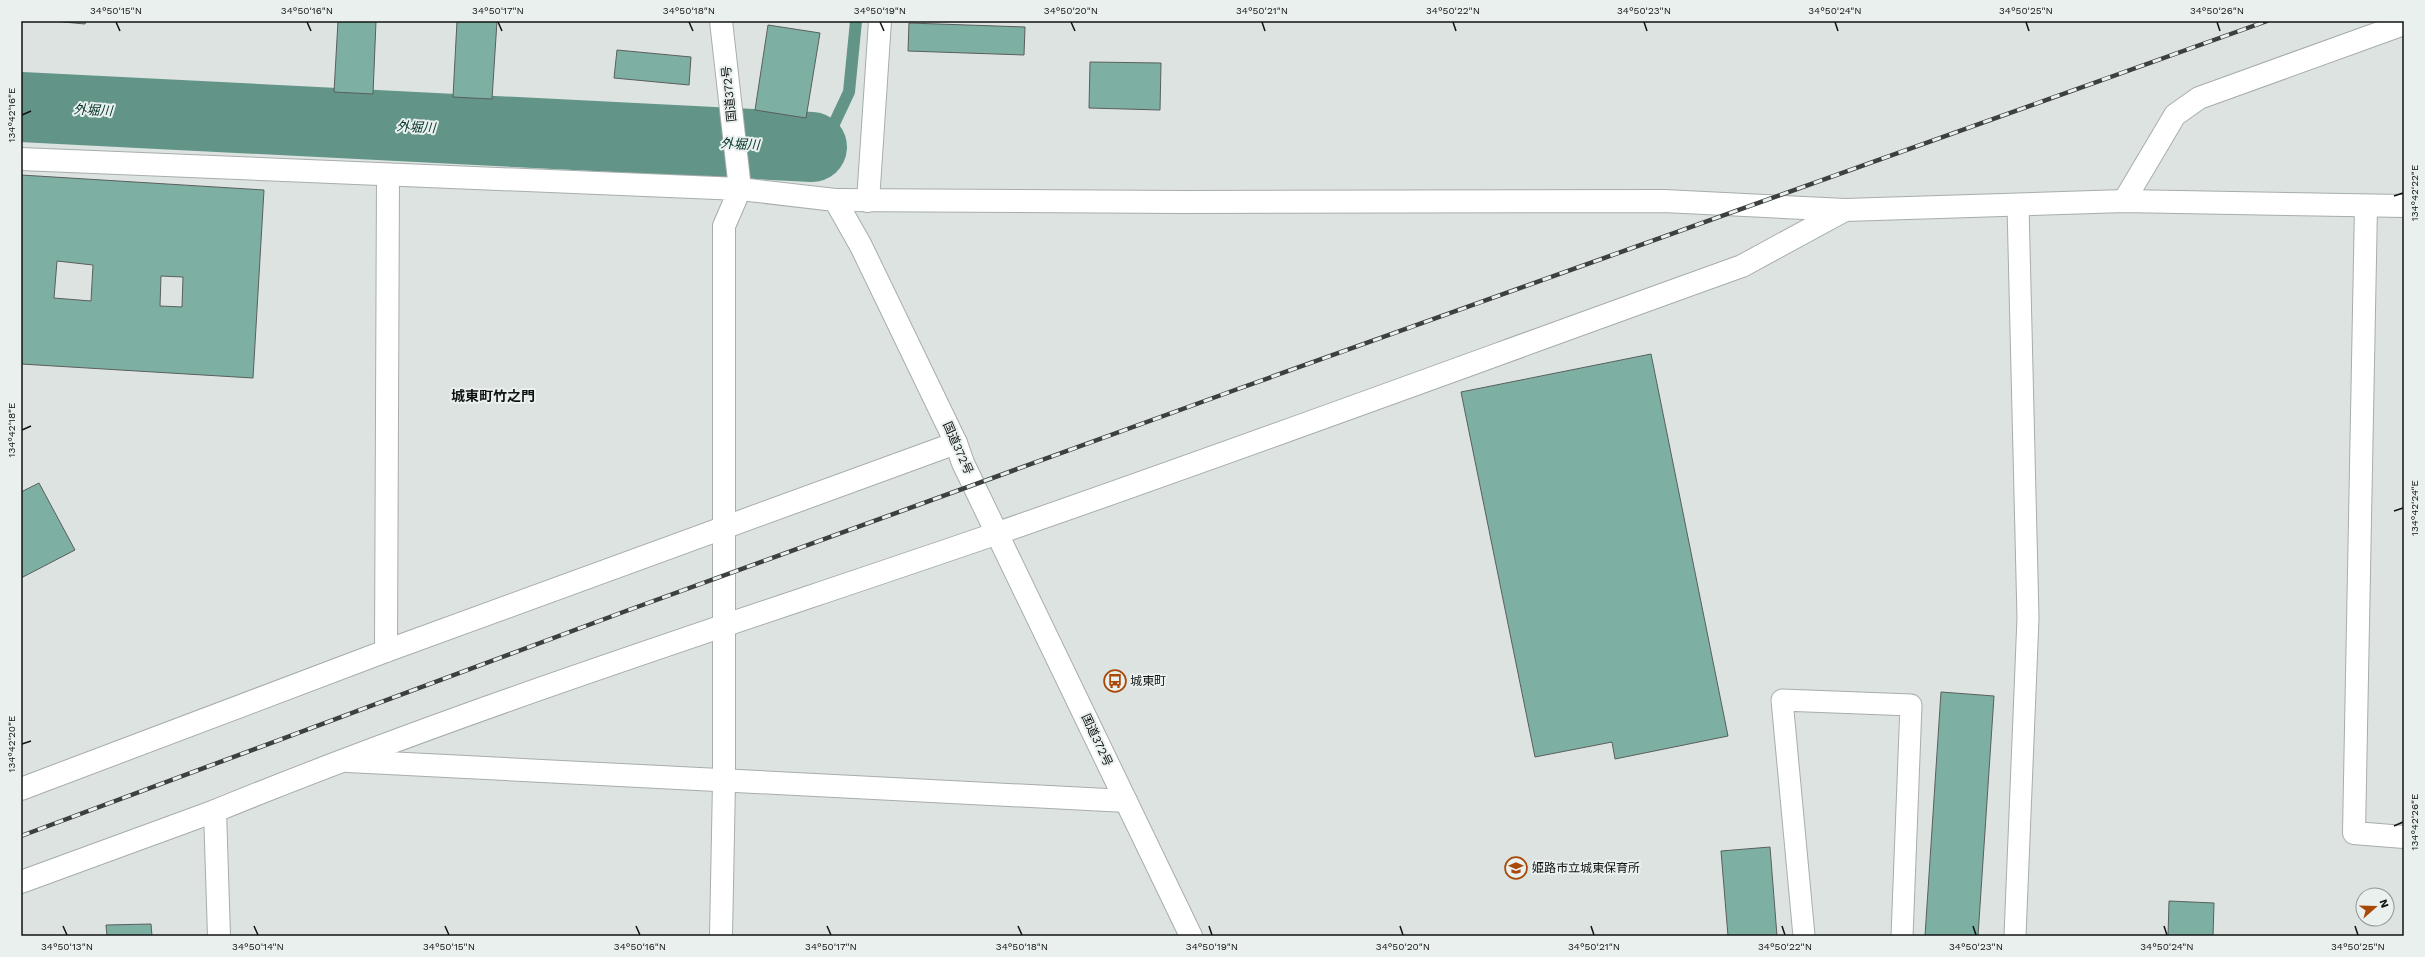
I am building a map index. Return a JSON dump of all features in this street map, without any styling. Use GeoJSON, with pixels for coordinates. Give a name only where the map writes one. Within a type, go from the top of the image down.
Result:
{"type":"FeatureCollection","features":[{"type":"Feature","properties":{"kind":"main road","name":"国道372号"},"geometry":{"type":"LineString","coordinates":[[721,21],[740,189]]}},
{"type":"Feature","properties":{"kind":"main road"},"geometry":{"type":"LineString","coordinates":[[868,201],[880,21]]}},
{"type":"Feature","properties":{"kind":"main road"},"geometry":{"type":"LineString","coordinates":[[2124,201],[2175,115],[2199,98],[2404,24]]}},
{"type":"Feature","properties":{"kind":"main road"},"geometry":{"type":"LineString","coordinates":[[21,159],[740,189],[835,200],[868,201],[1664,201],[1845,210],[2124,201],[2404,206]]}},
{"type":"Feature","properties":{"kind":"main road"},"geometry":{"type":"LineString","coordinates":[[386,651],[388,175]]}},
{"type":"Feature","properties":{"kind":"main road"},"geometry":{"type":"LineString","coordinates":[[721,936],[724,782],[724,226],[740,189]]}},
{"type":"Feature","properties":{"kind":"main road","name":"国道372号"},"geometry":{"type":"LineString","coordinates":[[835,200],[861,246],[1192,936]]}},
{"type":"Feature","properties":{"kind":"main road"},"geometry":{"type":"LineString","coordinates":[[2366,206],[2354,833],[2404,837]]}},
{"type":"Feature","properties":{"kind":"main road"},"geometry":{"type":"LineString","coordinates":[[21,882],[215,811],[338,760],[723,624],[999,533],[1742,266],[1845,210]]}},
{"type":"Feature","properties":{"kind":"main road"},"geometry":{"type":"LineString","coordinates":[[21,789],[386,651],[956,443]]}},
{"type":"Feature","properties":{"kind":"main road"},"geometry":{"type":"LineString","coordinates":[[338,760],[724,782],[1126,801]]}},
{"type":"Feature","properties":{"kind":"main road"},"geometry":{"type":"LineString","coordinates":[[215,811],[219,936]]}},
{"type":"Feature","properties":{"kind":"lane"},"geometry":{"type":"LineString","coordinates":[[2016,936],[2028,618],[2018,205]]}},
{"type":"Feature","properties":{"kind":"lane"},"geometry":{"type":"LineString","coordinates":[[1804,936],[1782,700],[1911,705],[1902,936]]}},
{"type":"Feature","properties":{"kind":"building"},"geometry":{"type":"Polygon","coordinates":[[[53,21],[86,21],[85,24],[53,21]]]}},
{"type":"Feature","properties":{"kind":"building"},"geometry":{"type":"Polygon","coordinates":[[[338,21],[376,21],[373,94],[334,92],[338,21]]]}},
{"type":"Feature","properties":{"kind":"building"},"geometry":{"type":"Polygon","coordinates":[[[457,21],[497,21],[492,99],[453,97],[457,21]]]}},
{"type":"Feature","properties":{"kind":"building"},"geometry":{"type":"Polygon","coordinates":[[[909,23],[1025,27],[1024,55],[908,51],[909,23]]]}},
{"type":"Feature","properties":{"kind":"building"},"geometry":{"type":"Polygon","coordinates":[[[768,25],[820,33],[806,118],[755,110],[768,25]]]}},
{"type":"Feature","properties":{"kind":"building"},"geometry":{"type":"Polygon","coordinates":[[[617,50],[691,57],[689,85],[614,78],[617,50]]]}},
{"type":"Feature","properties":{"kind":"building"},"geometry":{"type":"Polygon","coordinates":[[[1090,62],[1161,63],[1160,110],[1089,108],[1090,62]]]}},
{"type":"Feature","properties":{"kind":"building"},"geometry":{"type":"Polygon","coordinates":[[[21,175],[264,190],[253,378],[21,364],[21,175]],[[57,261],[54,298],[91,301],[93,265],[57,261]],[[161,276],[160,306],[182,307],[183,277],[161,276]]]}},
{"type":"Feature","properties":{"kind":"building"},"geometry":{"type":"Polygon","coordinates":[[[1651,354],[1728,736],[1615,759],[1612,742],[1535,757],[1461,392],[1651,354]]]}},
{"type":"Feature","properties":{"kind":"building"},"geometry":{"type":"Polygon","coordinates":[[[39,483],[75,550],[21,578],[21,492],[39,483]]]}},
{"type":"Feature","properties":{"kind":"building"},"geometry":{"type":"Polygon","coordinates":[[[1941,692],[1994,696],[1978,936],[1925,936],[1941,692]]]}},
{"type":"Feature","properties":{"kind":"building"},"geometry":{"type":"Polygon","coordinates":[[[1770,847],[1777,936],[1728,936],[1721,851],[1770,847]]]}},
{"type":"Feature","properties":{"kind":"building"},"geometry":{"type":"Polygon","coordinates":[[[2169,901],[2214,903],[2213,936],[2168,936],[2169,901]]]}},
{"type":"Feature","properties":{"kind":"building"},"geometry":{"type":"Polygon","coordinates":[[[151,924],[152,936],[107,936],[106,925],[151,924]]]}},
{"type":"Feature","properties":{"kind":"waterway"},"geometry":{"type":"LineString","coordinates":[[812,147],[833,126],[849,92],[856,21]]}},
{"type":"Feature","properties":{"kind":"waterway","name":"外堀川"},"geometry":{"type":"LineString","coordinates":[[21,107],[812,147]]}},
{"type":"Feature","properties":{"kind":"railway"},"geometry":{"type":"LineString","coordinates":[[21,836],[626,611],[1235,390],[2267,21]]}},
{"type":"Feature","properties":{"kind":"place","name":"城東町"},"geometry":{"type":"Point","coordinates":[1115,681]}},
{"type":"Feature","properties":{"kind":"place","name":"姫路市立城東保育所"},"geometry":{"type":"Point","coordinates":[1516,868]}},
{"type":"Feature","properties":{"kind":"district","name":"城東町竹之門"},"geometry":{"type":"Point","coordinates":[493,396]}}]}
